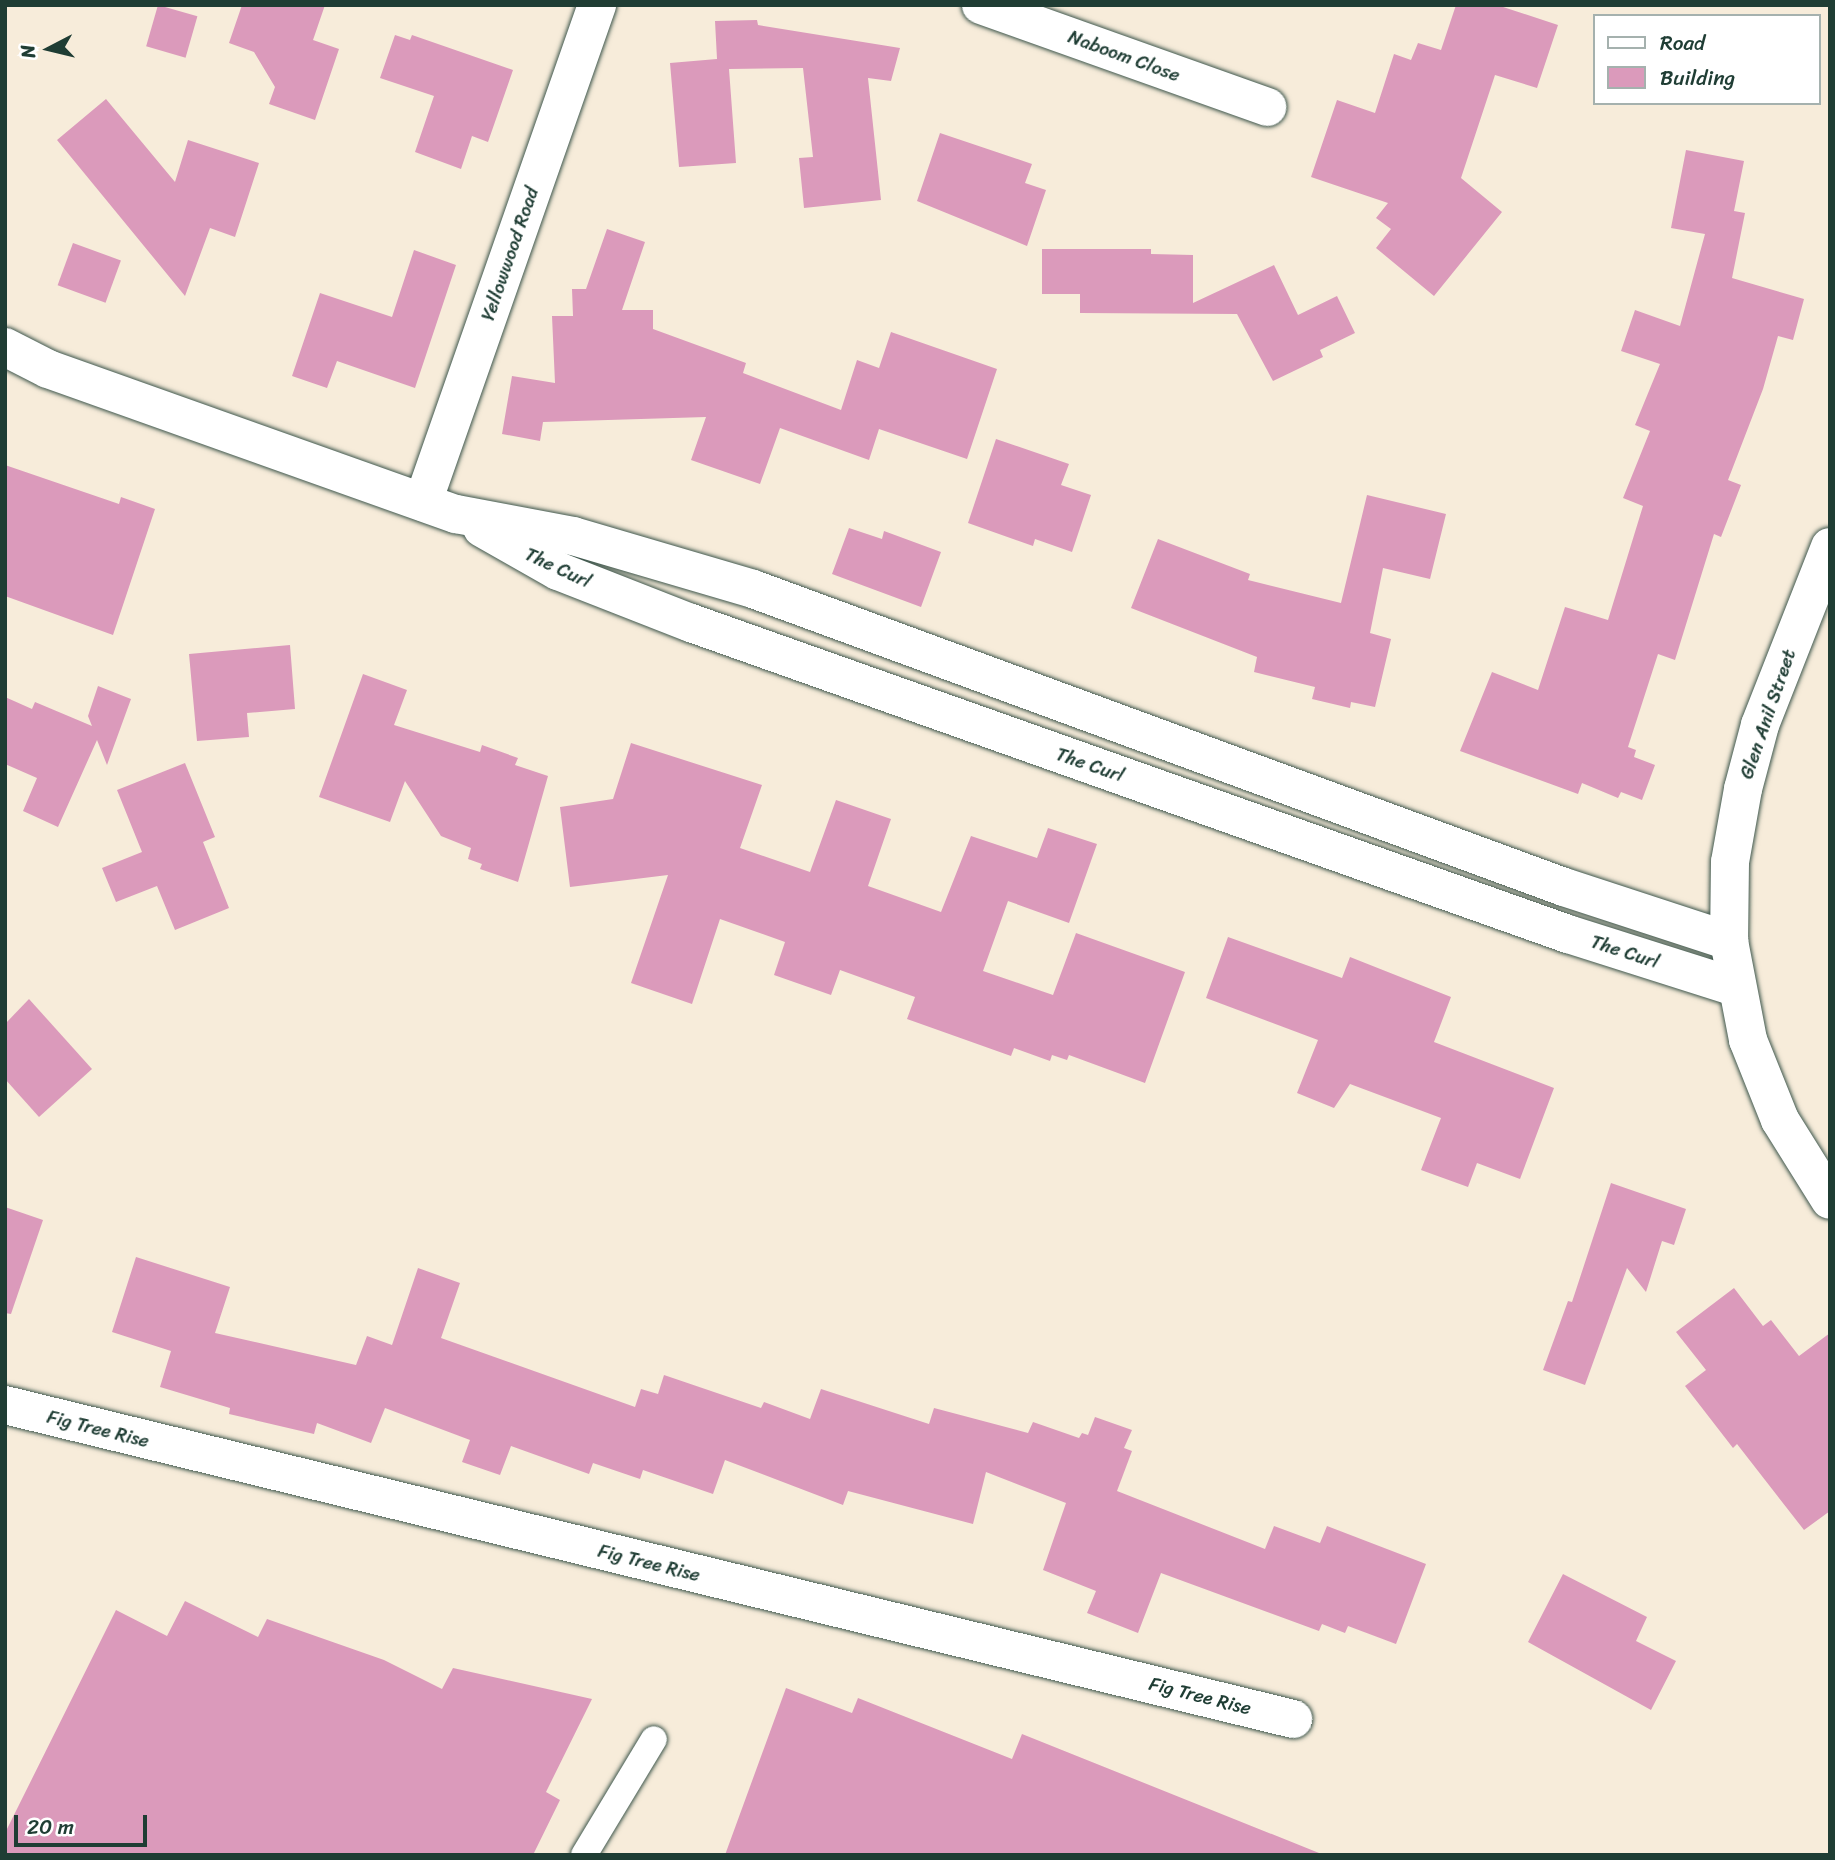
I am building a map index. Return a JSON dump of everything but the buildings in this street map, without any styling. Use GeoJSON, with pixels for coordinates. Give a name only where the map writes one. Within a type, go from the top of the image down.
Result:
{"type":"FeatureCollection","features":[{"type":"Feature","properties":{"kind":"street","name":"Yellowwood Road"},"geometry":{"type":"LineString","coordinates":[[440,508],[597,5]]}},
{"type":"Feature","properties":{"kind":"street","name":"Naboom Close"},"geometry":{"type":"LineString","coordinates":[[981,5],[1267,107]]}},
{"type":"Feature","properties":{"kind":"street","name":"The Curl"},"geometry":{"type":"LineString","coordinates":[[5,347],[48,369],[440,508],[573,536],[753,589],[1564,887],[1729,941]]}},
{"type":"Feature","properties":{"kind":"street","name":"The Curl"},"geometry":{"type":"LineString","coordinates":[[440,508],[558,571],[691,623],[1568,934],[1735,987]]}},
{"type":"Feature","properties":{"kind":"street","name":"Glen Anil Street"},"geometry":{"type":"LineString","coordinates":[[1830,547],[1760,725],[1743,789],[1730,862],[1729,941],[1735,987],[1748,1040],[1780,1120],[1830,1200]]}},
{"type":"Feature","properties":{"kind":"street","name":"Fig Tree Rise"},"geometry":{"type":"LineString","coordinates":[[5,1405],[1293,1719]]}},
{"type":"Feature","properties":{"kind":"lane"},"geometry":{"type":"LineString","coordinates":[[584,1855],[654,1739]]}}]}
